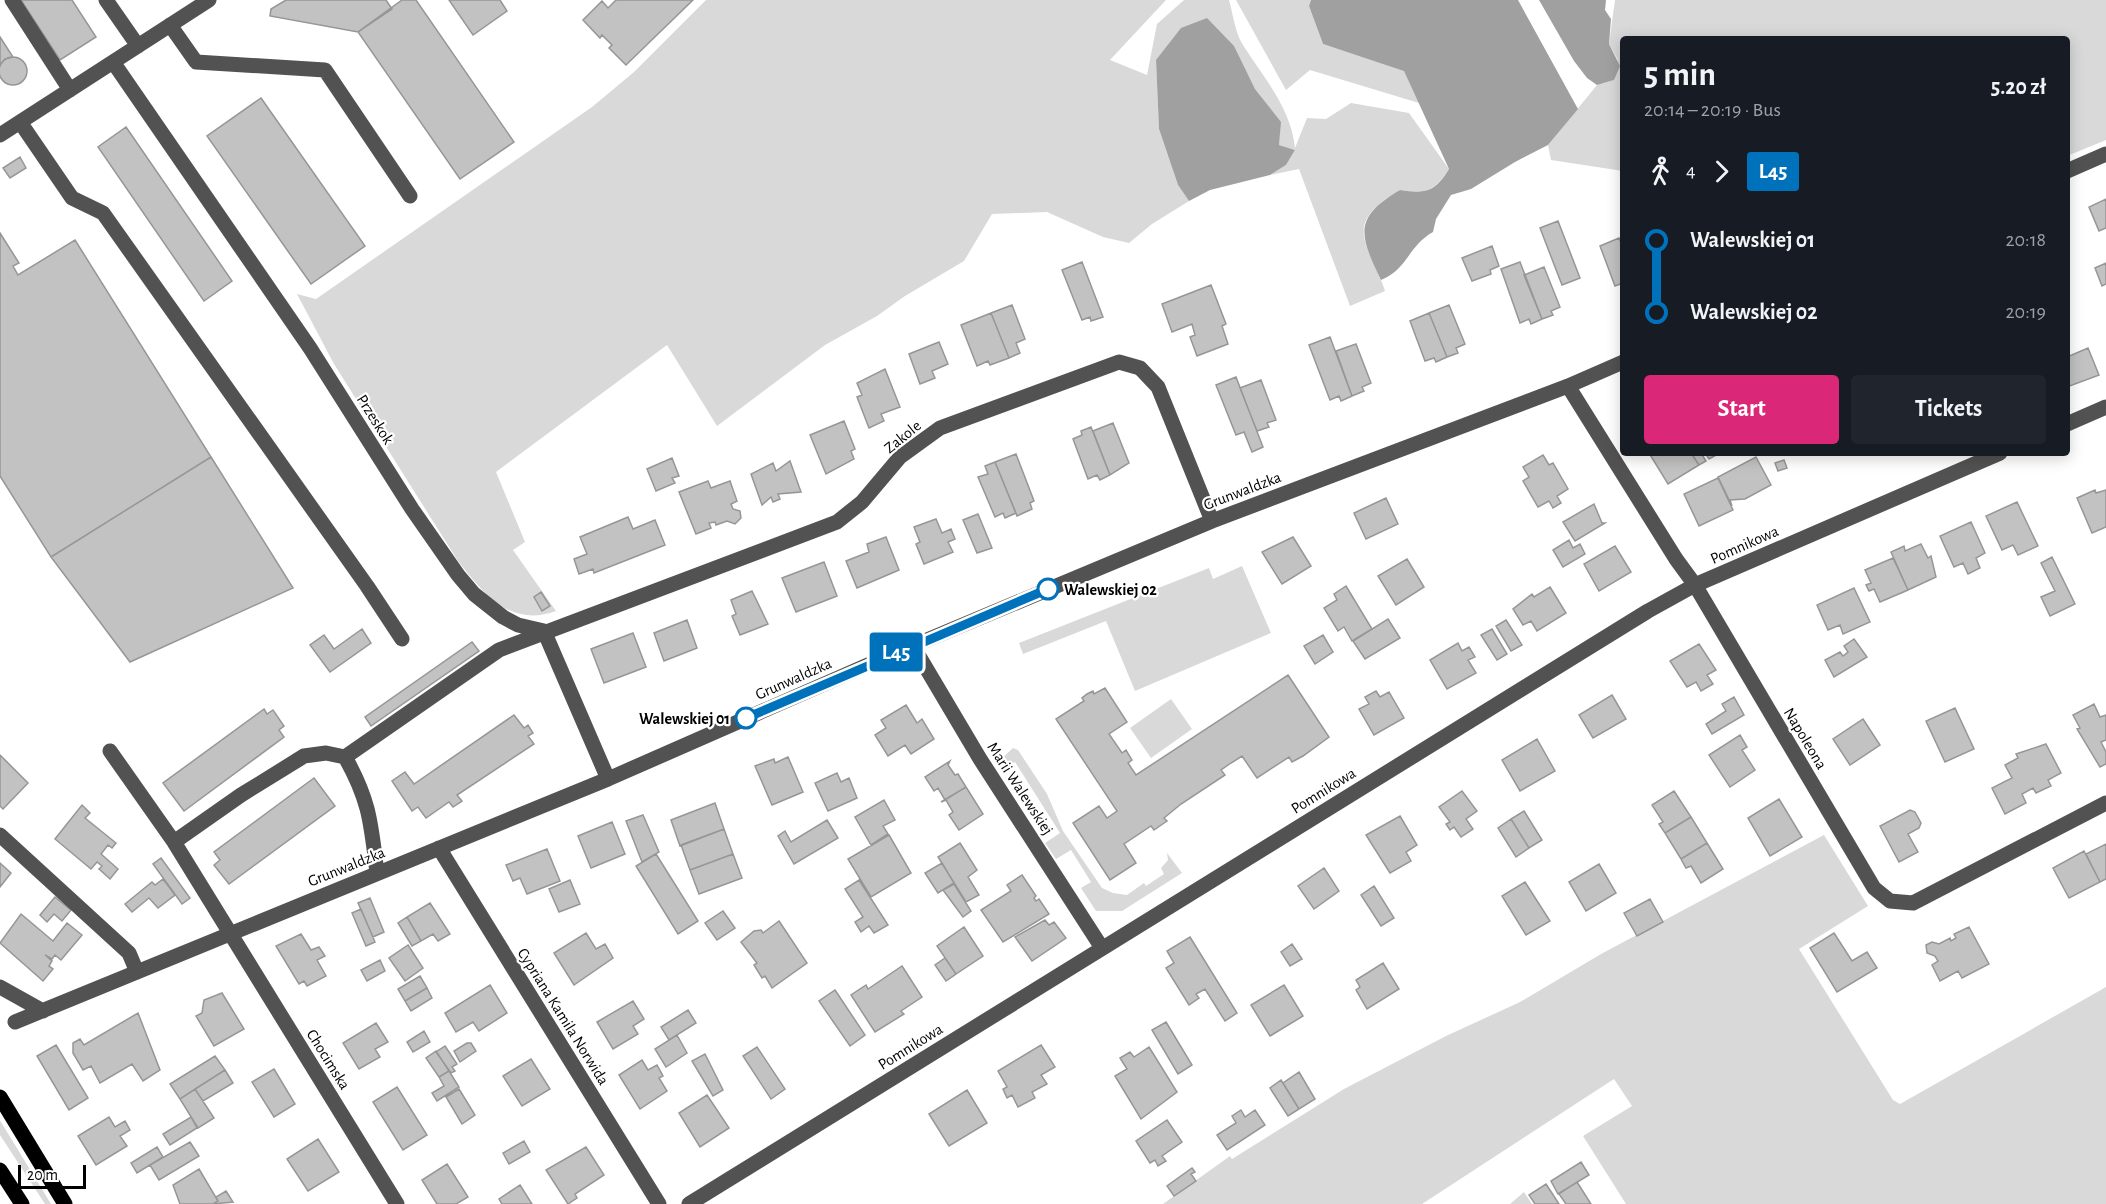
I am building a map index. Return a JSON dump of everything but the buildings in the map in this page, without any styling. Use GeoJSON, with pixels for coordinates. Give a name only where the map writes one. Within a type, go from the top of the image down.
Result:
{"type":"FeatureCollection","features":[{"type":"Feature","properties":{"kind":"main road"},"geometry":{"type":"LineString","coordinates":[[0,1097],[65,1204]]}},
{"type":"Feature","properties":{"kind":"main road"},"geometry":{"type":"LineString","coordinates":[[0,1170],[22,1204]]}},
{"type":"Feature","properties":{"kind":"street"},"geometry":{"type":"LineString","coordinates":[[12,0],[70,90]]}},
{"type":"Feature","properties":{"kind":"street"},"geometry":{"type":"LineString","coordinates":[[106,0],[138,46]]}},
{"type":"Feature","properties":{"kind":"street"},"geometry":{"type":"LineString","coordinates":[[0,135],[209,0]]}},
{"type":"Feature","properties":{"kind":"street"},"geometry":{"type":"LineString","coordinates":[[170,26],[196,62],[325,70],[410,196]]}},
{"type":"Feature","properties":{"kind":"street","name":"Przeskok"},"geometry":{"type":"LineString","coordinates":[[113,63],[310,348],[412,509],[458,575],[474,594],[503,617],[518,625],[544,631]]}},
{"type":"Feature","properties":{"kind":"street"},"geometry":{"type":"LineString","coordinates":[[20,122],[72,198],[103,213],[367,586],[402,639]]}},
{"type":"Feature","properties":{"kind":"street"},"geometry":{"type":"LineString","coordinates":[[2070,170],[2106,154]]}},
{"type":"Feature","properties":{"kind":"street","name":"Zakole"},"geometry":{"type":"LineString","coordinates":[[345,757],[499,650],[544,631],[837,522],[862,502],[900,457],[940,428],[1119,362],[1140,368],[1158,387],[1212,521]]}},
{"type":"Feature","properties":{"kind":"street","name":"Grunwaldzka"},"geometry":{"type":"LineString","coordinates":[[15,1022],[608,780],[913,646],[1212,521],[1568,386],[1620,363]]}},
{"type":"Feature","properties":{"kind":"street","name":"Napoleona"},"geometry":{"type":"LineString","coordinates":[[1568,386],[1676,559],[1695,585],[1874,888],[1890,901],[1913,903],[2106,803]]}},
{"type":"Feature","properties":{"kind":"street"},"geometry":{"type":"LineString","coordinates":[[2070,423],[2106,407]]}},
{"type":"Feature","properties":{"kind":"street","name":"Pomnikowa"},"geometry":{"type":"LineString","coordinates":[[689,1204],[1544,675],[1695,585],[1993,456]]}},
{"type":"Feature","properties":{"kind":"street"},"geometry":{"type":"LineString","coordinates":[[544,631],[608,780]]}},
{"type":"Feature","properties":{"kind":"street","name":"Marii Walewskiej"},"geometry":{"type":"LineString","coordinates":[[913,646],[980,759],[1102,948]]}},
{"type":"Feature","properties":{"kind":"street","name":"Chocimska"},"geometry":{"type":"LineString","coordinates":[[110,751],[174,842],[397,1204]]}},
{"type":"Feature","properties":{"kind":"street"},"geometry":{"type":"LineString","coordinates":[[174,842],[241,795],[304,756],[326,753],[345,757],[362,788],[370,816],[376,873]]}},
{"type":"Feature","properties":{"kind":"street"},"geometry":{"type":"LineString","coordinates":[[0,835],[129,953],[137,972]]}},
{"type":"Feature","properties":{"kind":"street","name":"Cypriana Kamila Norwida"},"geometry":{"type":"LineString","coordinates":[[439,848],[659,1204]]}},
{"type":"Feature","properties":{"kind":"street"},"geometry":{"type":"LineString","coordinates":[[0,987],[43,1011]]}},
{"type":"Feature","properties":{"kind":"shaded area"},"geometry":{"type":"Polygon","coordinates":[[[706,0],[1166,0],[1110,60],[1147,75],[1157,24],[1184,0],[1229,0],[1240,40],[1282,107],[1295,148],[1307,118],[1326,119],[1351,103],[1409,113],[1449,169],[1439,183],[1429,190],[1417,192],[1400,190],[1381,202],[1370,214],[1365,224],[1364,235],[1385,291],[1350,306],[1299,169],[1270,175],[1286,165],[1295,150],[1279,145],[1280,122],[1255,89],[1233,46],[1156,60],[1159,129],[1178,185],[1189,201],[1152,224],[1129,243],[1103,237],[1047,212],[992,214],[964,261],[905,296],[877,316],[825,345],[717,426],[667,345],[496,472],[525,542],[513,550],[556,611],[540,615],[525,615],[511,611],[477,585],[458,561],[334,364],[297,294],[316,299],[592,107],[634,72],[706,0]]]}},
{"type":"Feature","properties":{"kind":"shaded area"},"geometry":{"type":"Polygon","coordinates":[[[1236,0],[1311,0],[1309,6],[1323,44],[1404,70],[1419,103],[1310,70],[1286,90],[1236,0]]]}},
{"type":"Feature","properties":{"kind":"shaded area"},"geometry":{"type":"Polygon","coordinates":[[[1311,0],[1518,0],[1578,109],[1548,145],[1471,189],[1451,195],[1436,219],[1433,232],[1418,244],[1397,270],[1381,280],[1365,240],[1367,219],[1385,200],[1400,190],[1417,192],[1429,190],[1439,183],[1449,169],[1404,71],[1323,44],[1309,6],[1311,0]]]}},
{"type":"Feature","properties":{"kind":"shaded area"},"geometry":{"type":"Polygon","coordinates":[[[1539,0],[1606,0],[1605,10],[1611,19],[1609,44],[1620,66],[1614,80],[1597,85],[1587,78],[1574,61],[1539,0]]]}},
{"type":"Feature","properties":{"kind":"shaded area"},"geometry":{"type":"Polygon","coordinates":[[[1615,0],[2106,0],[2106,140],[2070,155],[2070,36],[1620,36],[1620,171],[1551,160],[1548,145],[1597,85],[1614,80],[1618,60],[1609,44],[1615,0]]]}},
{"type":"Feature","properties":{"kind":"shaded area"},"geometry":{"type":"Polygon","coordinates":[[[1207,18],[1234,46],[1255,89],[1281,122],[1279,145],[1295,150],[1286,165],[1270,175],[1210,190],[1189,201],[1178,185],[1159,129],[1156,60],[1181,28],[1207,18]]]}},
{"type":"Feature","properties":{"kind":"shaded area"},"geometry":{"type":"Polygon","coordinates":[[[1242,566],[1271,633],[1135,691],[1106,621],[1023,654],[1019,643],[1209,568],[1213,579],[1242,566]]]}},
{"type":"Feature","properties":{"kind":"shaded area"},"geometry":{"type":"Polygon","coordinates":[[[1171,699],[1192,729],[1151,758],[1130,728],[1171,699]]]}},
{"type":"Feature","properties":{"kind":"shaded area"},"geometry":{"type":"Polygon","coordinates":[[[1013,748],[1018,750],[1047,794],[1063,831],[1102,888],[1113,893],[1127,895],[1144,883],[1146,886],[1164,874],[1161,868],[1168,860],[1167,853],[1182,873],[1122,911],[1096,911],[1081,888],[1091,882],[1071,850],[1056,859],[1045,843],[1060,833],[1015,762],[1003,767],[999,761],[1013,748]]]}},
{"type":"Feature","properties":{"kind":"shaded area"},"geometry":{"type":"Polygon","coordinates":[[[1824,835],[1868,906],[1799,949],[1893,1100],[1900,1104],[2106,987],[2106,1204],[1626,1204],[1583,1136],[1632,1106],[1614,1079],[1422,1204],[1163,1204],[1230,1156],[1232,1159],[1344,1089],[1446,1036],[1520,1002],[1601,954],[1824,835]]]}},
{"type":"Feature","properties":{"kind":"shaded area"},"geometry":{"type":"Polygon","coordinates":[[[0,1121],[51,1204],[45,1204],[0,1135],[0,1121]]]}},
{"type":"Feature","properties":{"kind":"shaded area"},"geometry":{"type":"Polygon","coordinates":[[[1524,1192],[1532,1204],[1510,1204],[1524,1192]]]}},
{"type":"Feature","properties":{"kind":"bus line","name":"L45"},"geometry":{"type":"LineString","coordinates":[[746,718],[1048,589]]}},
{"type":"Feature","properties":{"kind":"place","name":"Walewskiej 02"},"geometry":{"type":"Point","coordinates":[1048,589]}},
{"type":"Feature","properties":{"kind":"place","name":"Walewskiej 01"},"geometry":{"type":"Point","coordinates":[746,718]}}]}
